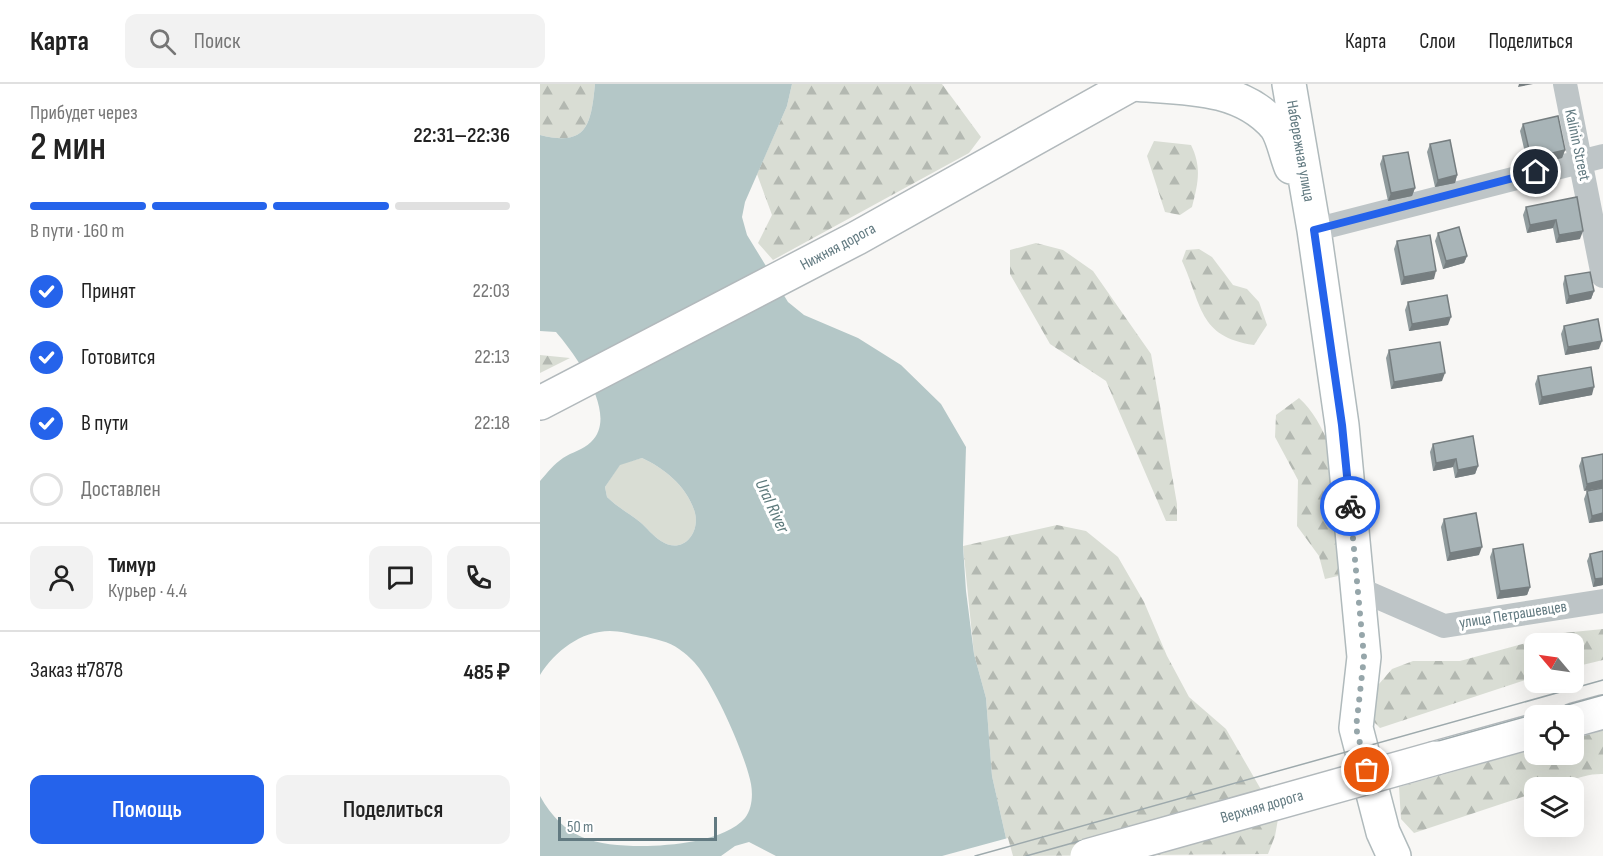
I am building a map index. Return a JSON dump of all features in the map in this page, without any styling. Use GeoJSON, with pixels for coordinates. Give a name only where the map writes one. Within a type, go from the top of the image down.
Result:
{"type":"FeatureCollection","features":[{"type":"Feature","properties":{"kind":"main road"},"geometry":{"type":"LineString","coordinates":[[1132,84],[1208,90],[1247,103],[1277,128],[1314,230]]}},
{"type":"Feature","properties":{"kind":"main road","name":"Нижняя дорога"},"geometry":{"type":"LineString","coordinates":[[540,403],[857,238],[1132,84]]}},
{"type":"Feature","properties":{"kind":"main road","name":"Набережная улица"},"geometry":{"type":"LineString","coordinates":[[1289,84],[1314,230],[1342,425],[1364,657],[1356,728],[1383,832],[1394,856]]}},
{"type":"Feature","properties":{"kind":"main road"},"geometry":{"type":"LineString","coordinates":[[1584,717],[1603,712]]}},
{"type":"Feature","properties":{"kind":"main road","name":"Верхняя дорога"},"geometry":{"type":"LineString","coordinates":[[1088,856],[1524,734]]}},
{"type":"Feature","properties":{"kind":"street","name":"Kalinin Street"},"geometry":{"type":"LineString","coordinates":[[1565,84],[1592,158],[1603,276]]}},
{"type":"Feature","properties":{"kind":"street"},"geometry":{"type":"LineString","coordinates":[[1314,230],[1592,158]]}},
{"type":"Feature","properties":{"kind":"street","name":"улица Петрашевцев"},"geometry":{"type":"LineString","coordinates":[[1359,589],[1444,626],[1603,601]]}},
{"type":"Feature","properties":{"kind":"green space"},"geometry":{"type":"Polygon","coordinates":[[[540,84],[595,84],[588,121],[577,135],[556,138],[540,135],[540,84]]]}},
{"type":"Feature","properties":{"kind":"green space"},"geometry":{"type":"Polygon","coordinates":[[[792,84],[942,84],[981,137],[969,153],[773,260],[758,243],[772,215],[757,174],[787,106],[792,84]]]}},
{"type":"Feature","properties":{"kind":"green space"},"geometry":{"type":"Polygon","coordinates":[[[1154,141],[1191,145],[1197,161],[1198,176],[1192,207],[1180,215],[1165,212],[1147,156],[1154,141]]]}},
{"type":"Feature","properties":{"kind":"green space"},"geometry":{"type":"Polygon","coordinates":[[[1036,243],[1063,250],[1093,271],[1151,354],[1177,504],[1177,521],[1166,521],[1106,381],[1050,344],[1010,274],[1010,250],[1036,243]]]}},
{"type":"Feature","properties":{"kind":"green space"},"geometry":{"type":"Polygon","coordinates":[[[1199,249],[1212,257],[1233,285],[1247,289],[1259,302],[1267,325],[1254,345],[1222,335],[1204,316],[1182,261],[1186,250],[1199,249]]]}},
{"type":"Feature","properties":{"kind":"green space"},"geometry":{"type":"Polygon","coordinates":[[[540,355],[570,358],[540,373],[540,355]]]}},
{"type":"Feature","properties":{"kind":"green space"},"geometry":{"type":"Polygon","coordinates":[[[1299,398],[1313,414],[1324,434],[1333,457],[1342,506],[1338,576],[1325,579],[1319,556],[1297,526],[1298,480],[1275,437],[1276,415],[1299,398]]]}},
{"type":"Feature","properties":{"kind":"green space"},"geometry":{"type":"Polygon","coordinates":[[[642,458],[667,473],[681,487],[692,504],[696,521],[695,528],[688,540],[682,544],[669,545],[661,541],[607,497],[605,487],[620,464],[642,458]]]}},
{"type":"Feature","properties":{"kind":"green space"},"geometry":{"type":"Polygon","coordinates":[[[1057,525],[1086,531],[1118,557],[1144,602],[1167,656],[1189,697],[1226,729],[1278,819],[1268,854],[1010,856],[992,776],[986,698],[974,654],[963,546],[1057,525]]]}},
{"type":"Feature","properties":{"kind":"green space"},"geometry":{"type":"Polygon","coordinates":[[[1603,629],[1603,660],[1584,665],[1584,633],[1563,633],[1603,629]]]}},
{"type":"Feature","properties":{"kind":"green space"},"geometry":{"type":"Polygon","coordinates":[[[1524,644],[1524,680],[1380,728],[1371,719],[1372,692],[1392,669],[1413,661],[1460,661],[1524,644]]]}},
{"type":"Feature","properties":{"kind":"green space"},"geometry":{"type":"Polygon","coordinates":[[[1603,730],[1603,774],[1583,777],[1524,777],[1524,796],[1414,833],[1401,819],[1399,787],[1524,752],[1524,765],[1584,765],[1584,736],[1603,730]]]}},
{"type":"Feature","properties":{"kind":"water","name":"Ural River"},"geometry":{"type":"Polygon","coordinates":[[[595,84],[792,84],[787,106],[745,202],[742,217],[747,235],[788,302],[804,315],[858,338],[901,365],[941,404],[966,447],[963,546],[966,591],[974,654],[986,698],[992,776],[1010,856],[776,856],[749,842],[735,846],[721,856],[540,856],[540,796],[559,822],[570,831],[595,842],[625,846],[667,845],[697,841],[725,832],[745,818],[751,806],[752,797],[748,771],[722,707],[699,668],[675,647],[656,639],[626,633],[610,631],[589,634],[561,651],[540,675],[540,481],[560,460],[591,442],[599,430],[600,417],[598,401],[592,385],[574,355],[556,332],[540,331],[540,135],[568,138],[584,129],[591,111],[595,84]],[[642,458],[620,465],[605,487],[607,497],[661,541],[669,545],[682,544],[688,540],[695,528],[695,513],[692,504],[681,487],[667,473],[642,458]]]}},
{"type":"Feature","properties":{"kind":"pier"},"geometry":{"type":"Polygon","coordinates":[[[1008,838],[1013,856],[942,856],[1008,838]]]}},
{"type":"Feature","properties":{"kind":"building"},"geometry":{"type":"Polygon","coordinates":[[[1558,116],[1565,150],[1531,158],[1523,124],[1558,116]]]}},
{"type":"Feature","properties":{"kind":"building"},"geometry":{"type":"Polygon","coordinates":[[[1450,140],[1457,175],[1438,180],[1430,144],[1450,140]]]}},
{"type":"Feature","properties":{"kind":"building"},"geometry":{"type":"Polygon","coordinates":[[[1408,152],[1415,188],[1391,193],[1383,156],[1408,152]]]}},
{"type":"Feature","properties":{"kind":"building"},"geometry":{"type":"Polygon","coordinates":[[[1577,197],[1583,231],[1559,235],[1556,220],[1530,225],[1526,207],[1577,197]]]}},
{"type":"Feature","properties":{"kind":"building"},"geometry":{"type":"Polygon","coordinates":[[[1459,227],[1467,256],[1446,261],[1438,233],[1459,227]]]}},
{"type":"Feature","properties":{"kind":"building"},"geometry":{"type":"Polygon","coordinates":[[[1430,235],[1436,271],[1404,277],[1397,241],[1430,235]]]}},
{"type":"Feature","properties":{"kind":"building"},"geometry":{"type":"Polygon","coordinates":[[[1590,272],[1594,291],[1569,296],[1565,276],[1590,272]]]}},
{"type":"Feature","properties":{"kind":"building"},"geometry":{"type":"Polygon","coordinates":[[[1447,295],[1451,317],[1412,324],[1408,302],[1447,295]]]}},
{"type":"Feature","properties":{"kind":"building"},"geometry":{"type":"Polygon","coordinates":[[[1598,319],[1602,341],[1568,347],[1564,326],[1598,319]]]}},
{"type":"Feature","properties":{"kind":"building"},"geometry":{"type":"Polygon","coordinates":[[[1440,342],[1445,373],[1394,382],[1389,350],[1440,342]]]}},
{"type":"Feature","properties":{"kind":"building"},"geometry":{"type":"Polygon","coordinates":[[[1591,367],[1594,387],[1542,397],[1538,376],[1591,367]]]}},
{"type":"Feature","properties":{"kind":"building"},"geometry":{"type":"Polygon","coordinates":[[[1473,436],[1478,466],[1458,470],[1456,459],[1436,463],[1433,444],[1473,436]]]}},
{"type":"Feature","properties":{"kind":"building"},"geometry":{"type":"Polygon","coordinates":[[[1603,454],[1603,480],[1587,484],[1582,458],[1603,454]]]}},
{"type":"Feature","properties":{"kind":"building"},"geometry":{"type":"Polygon","coordinates":[[[1603,488],[1603,513],[1592,516],[1587,491],[1603,488]]]}},
{"type":"Feature","properties":{"kind":"building"},"geometry":{"type":"Polygon","coordinates":[[[1476,513],[1482,547],[1450,553],[1444,519],[1476,513]]]}},
{"type":"Feature","properties":{"kind":"building"},"geometry":{"type":"Polygon","coordinates":[[[1523,544],[1530,587],[1500,591],[1493,549],[1523,544]]]}},
{"type":"Feature","properties":{"kind":"building"},"geometry":{"type":"Polygon","coordinates":[[[1603,551],[1603,578],[1595,579],[1590,554],[1603,551]]]}},
{"type":"Feature","properties":{"kind":"tram line"},"geometry":{"type":"LineString","coordinates":[[975,856],[1603,680]]}},
{"type":"Feature","properties":{"kind":"tram line"},"geometry":{"type":"LineString","coordinates":[[1026,856],[1603,695]]}},
{"type":"Feature","properties":{"kind":"way so far"},"geometry":{"type":"LineString","coordinates":[[1350,506],[1364,657],[1356,728],[1367,770]]}},
{"type":"Feature","properties":{"kind":"route"},"geometry":{"type":"LineString","coordinates":[[1350,506],[1342,425],[1314,230],[1536,172]]}}]}
